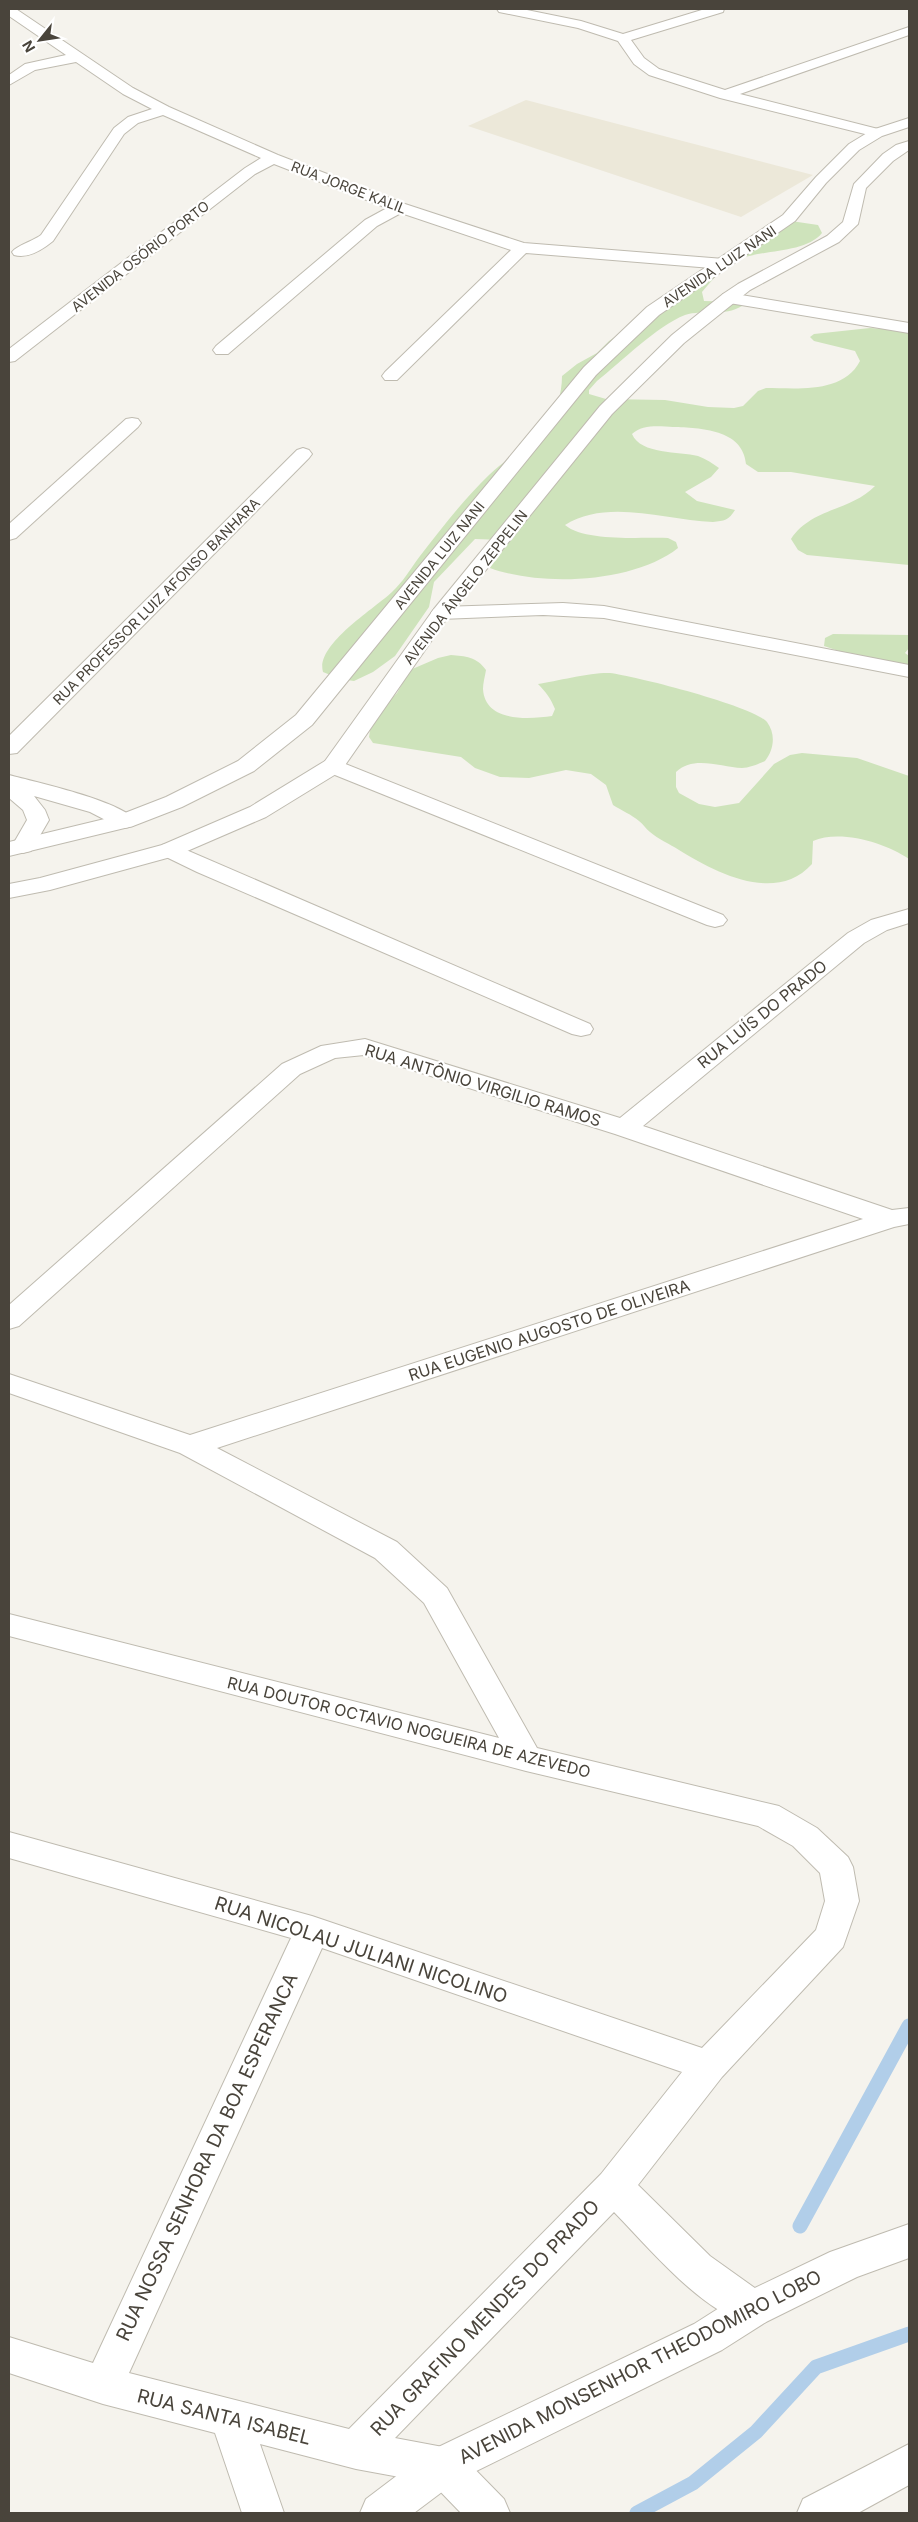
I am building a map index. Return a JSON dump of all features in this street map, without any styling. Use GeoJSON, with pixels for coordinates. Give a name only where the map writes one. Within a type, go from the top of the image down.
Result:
{"type":"FeatureCollection","features":[{"type":"Feature","properties":{"kind":"street"},"geometry":{"type":"LineString","coordinates":[[504,9],[581,25],[623,38],[718,9]]}},
{"type":"Feature","properties":{"kind":"street","name":"RUA JORGE KALIL"},"geometry":{"type":"LineString","coordinates":[[9,10],[128,91],[164,110],[273,158],[400,207],[522,248],[568,254],[724,264]]}},
{"type":"Feature","properties":{"kind":"street"},"geometry":{"type":"LineString","coordinates":[[725,95],[909,31]]}},
{"type":"Feature","properties":{"kind":"street"},"geometry":{"type":"LineString","coordinates":[[623,38],[646,67],[725,95],[877,133]]}},
{"type":"Feature","properties":{"kind":"street"},"geometry":{"type":"LineString","coordinates":[[9,81],[30,67],[78,56]]}},
{"type":"Feature","properties":{"kind":"street"},"geometry":{"type":"LineString","coordinates":[[20,252],[37,246],[47,238],[125,124],[164,110]]}},
{"type":"Feature","properties":{"kind":"street"},"geometry":{"type":"LineString","coordinates":[[821,180],[854,147],[877,133],[909,122]]}},
{"type":"Feature","properties":{"kind":"street"},"geometry":{"type":"LineString","coordinates":[[821,180],[859,187],[884,161],[900,148],[909,146]]}},
{"type":"Feature","properties":{"kind":"street","name":"AVENIDA OSÓRIO PORTO"},"geometry":{"type":"LineString","coordinates":[[9,357],[250,171],[273,158]]}},
{"type":"Feature","properties":{"kind":"street","name":"AVENIDA LUIZ NANI"},"geometry":{"type":"LineString","coordinates":[[16,847],[124,821],[174,802],[246,766],[304,720],[590,371],[653,312],[789,218],[821,180]]}},
{"type":"Feature","properties":{"kind":"street","name":"AVENIDA ÂNGELO ZEPPELIN"},"geometry":{"type":"LineString","coordinates":[[9,892],[42,885],[170,850],[258,812],[333,766],[441,614],[606,410],[678,339],[729,298],[744,287],[833,240],[850,224],[859,187]]}},
{"type":"Feature","properties":{"kind":"street"},"geometry":{"type":"LineString","coordinates":[[222,350],[371,223],[400,207]]}},
{"type":"Feature","properties":{"kind":"street"},"geometry":{"type":"LineString","coordinates":[[391,376],[522,248]]}},
{"type":"Feature","properties":{"kind":"street"},"geometry":{"type":"LineString","coordinates":[[729,298],[909,328]]}},
{"type":"Feature","properties":{"kind":"street"},"geometry":{"type":"LineString","coordinates":[[9,534],[132,423]]}},
{"type":"Feature","properties":{"kind":"street","name":"RUA PROFESSOR LUIZ AFONSO BANHARA"},"geometry":{"type":"LineString","coordinates":[[9,748],[303,454]]}},
{"type":"Feature","properties":{"kind":"street"},"geometry":{"type":"LineString","coordinates":[[441,614],[530,608],[565,608],[604,612],[909,671]]}},
{"type":"Feature","properties":{"kind":"street"},"geometry":{"type":"LineString","coordinates":[[333,766],[715,920]]}},
{"type":"Feature","properties":{"kind":"street"},"geometry":{"type":"LineString","coordinates":[[9,782],[90,804],[124,821]]}},
{"type":"Feature","properties":{"kind":"street"},"geometry":{"type":"LineString","coordinates":[[9,787],[36,811],[38,820],[16,847]]}},
{"type":"Feature","properties":{"kind":"street"},"geometry":{"type":"LineString","coordinates":[[170,850],[214,871],[581,1029]]}},
{"type":"Feature","properties":{"kind":"street","name":"RUA LUÍS DO PRADO"},"geometry":{"type":"LineString","coordinates":[[624,1128],[856,938],[879,925],[909,916]]}},
{"type":"Feature","properties":{"kind":"street","name":"RUA ANTÔNIO VIRGILIO RAMOS"},"geometry":{"type":"LineString","coordinates":[[9,1320],[290,1069],[330,1051],[365,1047],[624,1128],[900,1218]]}},
{"type":"Feature","properties":{"kind":"street","name":"RUA EUGENIO AUGOSTO DE OLIVEIRA"},"geometry":{"type":"LineString","coordinates":[[190,1446],[900,1218]]}},
{"type":"Feature","properties":{"kind":"street"},"geometry":{"type":"LineString","coordinates":[[9,1383],[190,1446],[386,1550],[436,1596],[526,1758]]}},
{"type":"Feature","properties":{"kind":"street","name":"RUA DOUTOR OCTAVIO NOGUEIRA DE AZEVEDO"},"geometry":{"type":"LineString","coordinates":[[9,1625],[526,1758],[767,1815],[805,1837]]}},
{"type":"Feature","properties":{"kind":"street","name":"RUA GRAFINO MENDES DO PRADO"},"geometry":{"type":"LineString","coordinates":[[356,2450],[614,2186],[710,2066],[831,1937],[842,1901],[836,1867],[805,1837]]}},
{"type":"Feature","properties":{"kind":"street","name":"RUA NICOLAU JULIANI NICOLINO"},"geometry":{"type":"LineString","coordinates":[[9,1845],[312,1930],[710,2066]]}},
{"type":"Feature","properties":{"kind":"street","name":"RUA NOSSA SENHORA DA BOA ESPERANCA"},"geometry":{"type":"LineString","coordinates":[[103,2385],[312,1930]]}},
{"type":"Feature","properties":{"kind":"street","name":"RUA GRAFINO MENDES DO PRADO"},"geometry":{"type":"LineString","coordinates":[[614,2186],[695,2270],[722,2292],[752,2309]]}},
{"type":"Feature","properties":{"kind":"street","name":"AVENIDA MONSENHOR THEODOMIRO LOBO"},"geometry":{"type":"LineString","coordinates":[[381,2513],[443,2466],[708,2337],[752,2309],[844,2264],[909,2240]]}},
{"type":"Feature","properties":{"kind":"street","name":"RUA SANTA ISABEL"},"geometry":{"type":"LineString","coordinates":[[9,2355],[103,2385],[230,2418],[356,2450],[443,2466]]}},
{"type":"Feature","properties":{"kind":"street"},"geometry":{"type":"LineString","coordinates":[[230,2418],[263,2513]]}},
{"type":"Feature","properties":{"kind":"street"},"geometry":{"type":"LineString","coordinates":[[818,2513],[909,2462]]}},
{"type":"Feature","properties":{"kind":"street"},"geometry":{"type":"LineString","coordinates":[[443,2466],[489,2513]]}},
{"type":"Feature","properties":{"kind":"shaded area"},"geometry":{"type":"Polygon","coordinates":[[[526,100],[813,175],[741,217],[468,126],[526,100]]]}},
{"type":"Feature","properties":{"kind":"green space"},"geometry":{"type":"Polygon","coordinates":[[[791,221],[818,225],[822,233],[805,245],[758,254],[737,260],[727,266],[702,292],[704,301],[739,302],[742,306],[721,312],[692,313],[674,320],[651,336],[597,381],[589,390],[589,394],[606,399],[665,400],[708,407],[734,408],[743,406],[758,391],[766,388],[818,387],[831,384],[852,372],[860,361],[855,351],[814,341],[810,337],[814,334],[870,328],[909,331],[909,565],[807,555],[798,550],[791,539],[809,521],[855,500],[875,486],[791,472],[758,472],[746,464],[743,452],[729,437],[695,428],[651,426],[632,434],[643,446],[661,451],[698,456],[719,468],[711,477],[685,492],[697,501],[735,510],[731,516],[713,522],[618,512],[599,513],[581,517],[565,525],[586,534],[614,538],[668,538],[676,542],[678,548],[659,560],[637,569],[613,575],[587,578],[535,578],[490,568],[489,563],[506,545],[502,540],[475,539],[434,582],[429,607],[395,656],[373,672],[354,681],[340,679],[323,672],[323,662],[328,650],[337,639],[396,588],[479,485],[544,429],[558,404],[562,376],[577,364],[597,353],[609,341],[635,323],[791,221]]]}},
{"type":"Feature","properties":{"kind":"green space"},"geometry":{"type":"Polygon","coordinates":[[[833,634],[909,635],[909,648],[905,653],[909,656],[909,675],[824,646],[825,638],[833,634]]]}},
{"type":"Feature","properties":{"kind":"green space"},"geometry":{"type":"Polygon","coordinates":[[[451,655],[470,658],[479,662],[486,670],[483,689],[486,700],[492,708],[510,716],[532,718],[552,716],[555,709],[548,696],[538,684],[584,675],[610,673],[718,700],[757,715],[767,722],[772,732],[773,742],[765,761],[751,767],[742,768],[699,763],[683,767],[676,772],[676,787],[679,793],[699,804],[715,807],[739,803],[774,764],[790,755],[802,753],[857,758],[909,776],[909,859],[876,843],[836,836],[813,841],[812,864],[797,876],[781,882],[746,881],[710,868],[653,835],[636,819],[613,805],[606,785],[591,774],[566,770],[529,778],[500,777],[475,768],[461,757],[373,743],[369,737],[372,718],[397,693],[410,670],[438,658],[451,655]]]}},
{"type":"Feature","properties":{"kind":"waterway"},"geometry":{"type":"LineString","coordinates":[[800,2226],[909,2026]]}},
{"type":"Feature","properties":{"kind":"waterway"},"geometry":{"type":"LineString","coordinates":[[637,2513],[693,2483],[756,2432],[816,2367],[909,2334]]}}]}
